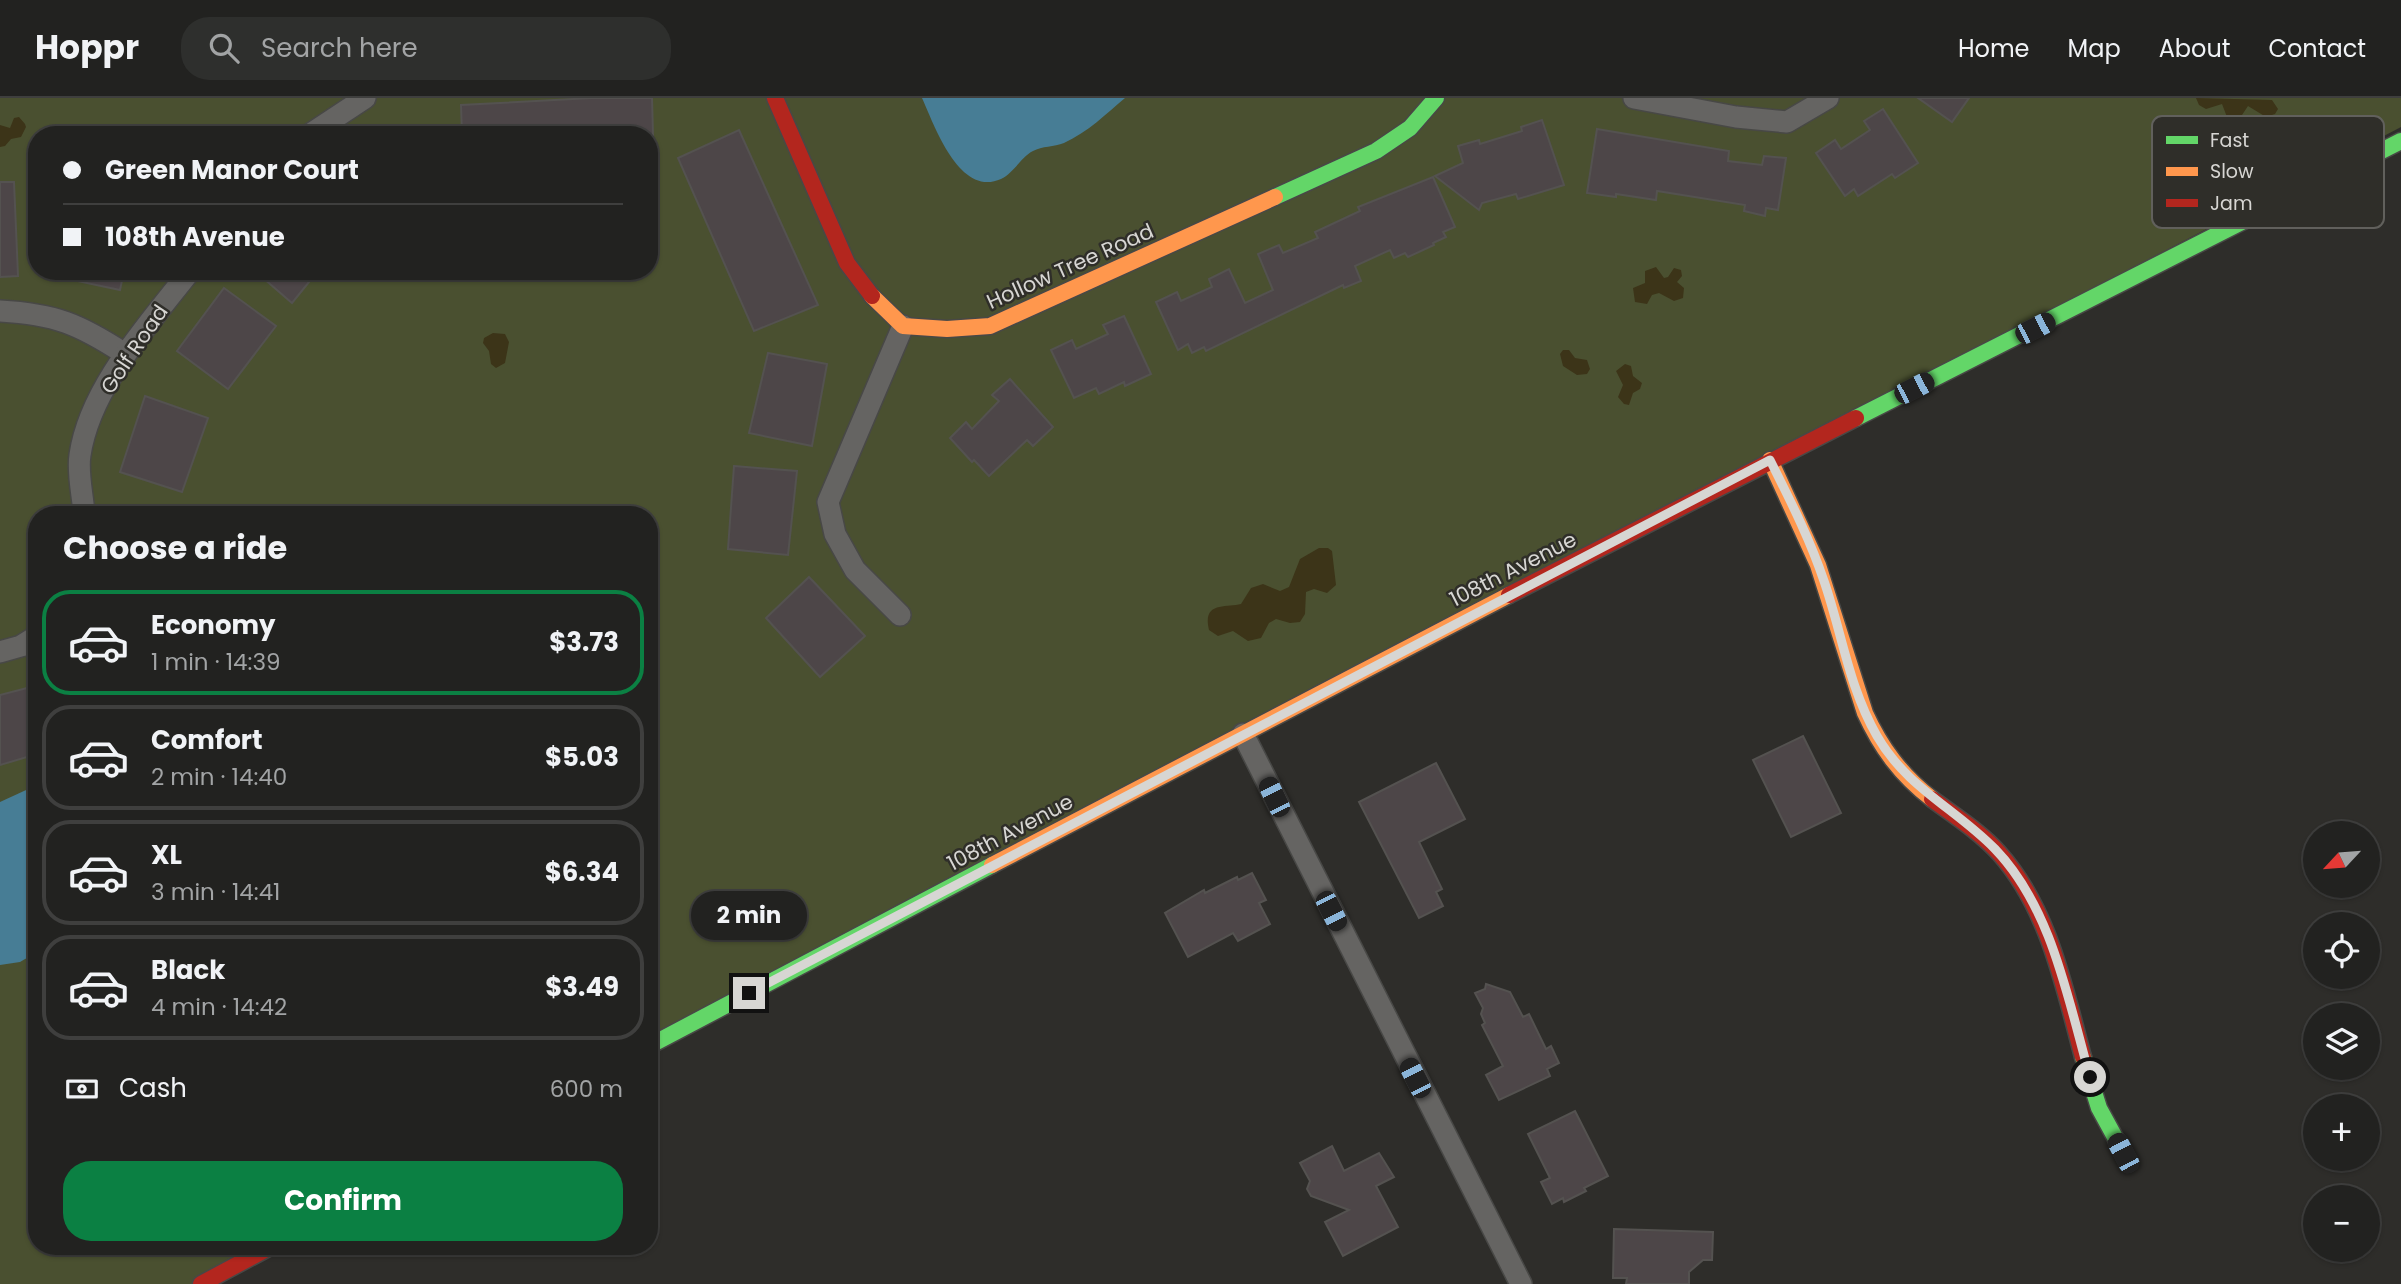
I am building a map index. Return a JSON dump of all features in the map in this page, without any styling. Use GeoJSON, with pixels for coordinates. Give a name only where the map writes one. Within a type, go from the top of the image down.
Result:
{"type":"FeatureCollection","features":[{"type":"Feature","properties":{"kind":"street"},"geometry":{"type":"LineString","coordinates":[[323,126],[365,98]]}},
{"type":"Feature","properties":{"kind":"street"},"geometry":{"type":"LineString","coordinates":[[775,98],[847,263],[870,295],[903,326],[828,502],[835,534],[855,569],[900,615]]}},
{"type":"Feature","properties":{"kind":"street","name":"Hollow Tree Road"},"geometry":{"type":"LineString","coordinates":[[903,326],[947,330],[990,326],[1376,151],[1410,128],[1436,98]]}},
{"type":"Feature","properties":{"kind":"street"},"geometry":{"type":"LineString","coordinates":[[1634,98],[1736,117],[1787,122],[1828,98]]}},
{"type":"Feature","properties":{"kind":"street","name":"108th Avenue"},"geometry":{"type":"LineString","coordinates":[[2384,150],[2401,141]]}},
{"type":"Feature","properties":{"kind":"street","name":"108th Avenue"},"geometry":{"type":"LineString","coordinates":[[658,1041],[1770,460],[2229,228]]}},
{"type":"Feature","properties":{"kind":"street","name":"Golf Road"},"geometry":{"type":"LineString","coordinates":[[83,506],[80,456],[95,407],[125,354],[183,280]]}},
{"type":"Feature","properties":{"kind":"street"},"geometry":{"type":"LineString","coordinates":[[0,311],[38,313],[87,329],[125,354]]}},
{"type":"Feature","properties":{"kind":"street"},"geometry":{"type":"LineString","coordinates":[[1770,460],[1805,529],[1825,583],[1852,680],[1868,721],[1881,744],[1911,781],[1995,848],[2020,880],[2039,917],[2060,971],[2097,1103],[2123,1153]]}},
{"type":"Feature","properties":{"kind":"street"},"geometry":{"type":"LineString","coordinates":[[0,652],[28,642]]}},
{"type":"Feature","properties":{"kind":"street"},"geometry":{"type":"LineString","coordinates":[[1243,734],[1521,1284]]}},
{"type":"Feature","properties":{"kind":"street"},"geometry":{"type":"LineString","coordinates":[[201,1284],[255,1255]]}},
{"type":"Feature","properties":{"kind":"green space"},"geometry":{"type":"Polygon","coordinates":[[[0,98],[2401,98],[2401,127],[2384,136],[2384,116],[2152,116],[2152,228],[2208,228],[658,1041],[658,506],[28,506],[28,1255],[252,1255],[197,1284],[0,1284],[0,98]]]}},
{"type":"Feature","properties":{"kind":"sand"},"geometry":{"type":"Polygon","coordinates":[[[2196,98],[2272,100],[2278,109],[2275,114],[2264,116],[2248,106],[2241,116],[2227,116],[2222,104],[2206,109],[2199,105],[2196,98]]]}},
{"type":"Feature","properties":{"kind":"sand"},"geometry":{"type":"Polygon","coordinates":[[[19,117],[26,127],[21,137],[11,139],[5,146],[0,147],[0,125],[10,128],[14,118],[19,117]]]}},
{"type":"Feature","properties":{"kind":"sand"},"geometry":{"type":"Polygon","coordinates":[[[1656,267],[1664,278],[1668,277],[1674,268],[1681,270],[1682,276],[1677,282],[1684,288],[1683,298],[1674,301],[1659,293],[1652,295],[1647,304],[1635,302],[1633,288],[1645,283],[1645,271],[1656,267]]]}},
{"type":"Feature","properties":{"kind":"sand"},"geometry":{"type":"Polygon","coordinates":[[[493,333],[505,334],[509,342],[505,363],[496,368],[491,364],[489,351],[483,343],[484,338],[493,333]]]}},
{"type":"Feature","properties":{"kind":"sand"},"geometry":{"type":"Polygon","coordinates":[[[1563,350],[1569,350],[1575,358],[1587,360],[1590,369],[1587,374],[1577,375],[1563,366],[1560,354],[1563,350]]]}},
{"type":"Feature","properties":{"kind":"sand"},"geometry":{"type":"Polygon","coordinates":[[[1625,364],[1631,366],[1633,376],[1642,383],[1640,389],[1633,393],[1629,405],[1624,404],[1618,397],[1623,385],[1616,371],[1625,364]]]}},
{"type":"Feature","properties":{"kind":"sand"},"geometry":{"type":"Polygon","coordinates":[[[1319,548],[1332,551],[1336,585],[1327,593],[1314,589],[1306,592],[1305,614],[1300,622],[1290,623],[1276,619],[1269,623],[1261,638],[1248,641],[1233,631],[1218,636],[1209,630],[1209,614],[1212,610],[1241,604],[1251,588],[1263,584],[1280,591],[1289,587],[1300,559],[1319,548]]]}},
{"type":"Feature","properties":{"kind":"water"},"geometry":{"type":"Polygon","coordinates":[[[922,98],[1125,98],[1081,134],[1064,143],[1033,151],[1006,176],[986,182],[973,178],[961,169],[950,155],[922,98]]]}},
{"type":"Feature","properties":{"kind":"water"},"geometry":{"type":"Polygon","coordinates":[[[28,789],[28,957],[20,962],[0,965],[0,802],[28,789]]]}},
{"type":"Feature","properties":{"kind":"building"},"geometry":{"type":"Polygon","coordinates":[[[592,98],[652,98],[653,126],[462,126],[461,105],[592,98]]]}},
{"type":"Feature","properties":{"kind":"building"},"geometry":{"type":"Polygon","coordinates":[[[1918,98],[1969,98],[1952,122],[1918,98]]]}},
{"type":"Feature","properties":{"kind":"building"},"geometry":{"type":"Polygon","coordinates":[[[1883,109],[1918,163],[1895,178],[1892,174],[1858,196],[1854,189],[1845,196],[1816,153],[1835,140],[1841,149],[1870,130],[1864,121],[1883,109]]]}},
{"type":"Feature","properties":{"kind":"building"},"geometry":{"type":"Polygon","coordinates":[[[1542,120],[1564,185],[1518,199],[1516,194],[1482,203],[1479,210],[1435,176],[1463,163],[1458,146],[1479,140],[1480,144],[1522,131],[1521,127],[1542,120]]]}},
{"type":"Feature","properties":{"kind":"building"},"geometry":{"type":"Polygon","coordinates":[[[1597,129],[1729,151],[1728,161],[1762,165],[1764,156],[1786,158],[1778,210],[1766,208],[1765,216],[1744,211],[1745,205],[1657,191],[1656,200],[1587,193],[1597,129]]]}},
{"type":"Feature","properties":{"kind":"building"},"geometry":{"type":"Polygon","coordinates":[[[739,130],[818,305],[754,331],[678,158],[739,130]]]}},
{"type":"Feature","properties":{"kind":"building"},"geometry":{"type":"Polygon","coordinates":[[[1433,177],[1455,227],[1443,232],[1446,237],[1408,257],[1405,253],[1394,258],[1390,250],[1355,266],[1361,281],[1344,288],[1343,285],[1206,351],[1204,347],[1192,353],[1188,344],[1178,350],[1156,302],[1177,292],[1181,301],[1212,287],[1209,279],[1229,269],[1245,303],[1273,290],[1258,254],[1279,245],[1283,253],[1318,238],[1315,232],[1360,211],[1358,207],[1433,177]]]}},
{"type":"Feature","properties":{"kind":"building"},"geometry":{"type":"Polygon","coordinates":[[[0,182],[14,182],[18,276],[0,277],[0,182]]]}},
{"type":"Feature","properties":{"kind":"building"},"geometry":{"type":"Polygon","coordinates":[[[73,280],[122,280],[120,290],[73,280]]]}},
{"type":"Feature","properties":{"kind":"building"},"geometry":{"type":"Polygon","coordinates":[[[265,280],[311,280],[292,303],[265,280]]]}},
{"type":"Feature","properties":{"kind":"building"},"geometry":{"type":"Polygon","coordinates":[[[224,288],[276,326],[228,389],[177,351],[224,288]]]}},
{"type":"Feature","properties":{"kind":"building"},"geometry":{"type":"Polygon","coordinates":[[[1124,316],[1151,374],[1125,386],[1124,382],[1099,394],[1096,388],[1074,398],[1051,350],[1072,340],[1076,349],[1108,334],[1103,325],[1124,316]]]}},
{"type":"Feature","properties":{"kind":"building"},"geometry":{"type":"Polygon","coordinates":[[[768,353],[827,364],[812,446],[749,433],[768,353]]]}},
{"type":"Feature","properties":{"kind":"building"},"geometry":{"type":"Polygon","coordinates":[[[1010,379],[1053,427],[1033,446],[1027,440],[989,476],[950,438],[966,422],[972,429],[999,401],[992,395],[1010,379]]]}},
{"type":"Feature","properties":{"kind":"building"},"geometry":{"type":"Polygon","coordinates":[[[145,396],[208,418],[182,492],[120,472],[145,396]]]}},
{"type":"Feature","properties":{"kind":"building"},"geometry":{"type":"Polygon","coordinates":[[[734,466],[797,471],[788,555],[728,549],[734,466]]]}},
{"type":"Feature","properties":{"kind":"building"},"geometry":{"type":"Polygon","coordinates":[[[809,577],[865,636],[820,677],[766,618],[809,577]]]}},
{"type":"Feature","properties":{"kind":"building"},"geometry":{"type":"Polygon","coordinates":[[[27,688],[28,692],[28,757],[0,765],[0,695],[27,688]]]}},
{"type":"Feature","properties":{"kind":"building"},"geometry":{"type":"Polygon","coordinates":[[[1803,736],[1841,813],[1791,837],[1753,760],[1803,736]]]}},
{"type":"Feature","properties":{"kind":"building"},"geometry":{"type":"Polygon","coordinates":[[[1436,763],[1465,819],[1419,842],[1442,889],[1436,892],[1443,906],[1419,918],[1359,802],[1436,763]]]}},
{"type":"Feature","properties":{"kind":"building"},"geometry":{"type":"Polygon","coordinates":[[[1252,873],[1266,900],[1259,903],[1270,924],[1238,941],[1233,933],[1188,957],[1165,913],[1204,890],[1205,893],[1237,877],[1238,880],[1252,873]]]}},
{"type":"Feature","properties":{"kind":"building"},"geometry":{"type":"Polygon","coordinates":[[[1486,984],[1510,992],[1523,1017],[1529,1014],[1546,1049],[1551,1046],[1559,1063],[1547,1069],[1550,1076],[1499,1100],[1486,1075],[1503,1066],[1482,1025],[1485,1023],[1481,1014],[1483,1008],[1475,993],[1485,989],[1486,984]]]}},
{"type":"Feature","properties":{"kind":"building"},"geometry":{"type":"Polygon","coordinates":[[[1575,1111],[1608,1176],[1564,1202],[1563,1198],[1552,1204],[1541,1182],[1550,1178],[1528,1134],[1575,1111]]]}},
{"type":"Feature","properties":{"kind":"building"},"geometry":{"type":"Polygon","coordinates":[[[1332,1146],[1344,1171],[1379,1153],[1394,1177],[1376,1186],[1398,1227],[1343,1256],[1325,1222],[1349,1210],[1311,1196],[1307,1189],[1310,1181],[1300,1163],[1332,1146]]]}},
{"type":"Feature","properties":{"kind":"building"},"geometry":{"type":"Polygon","coordinates":[[[1614,1229],[1713,1232],[1712,1260],[1703,1260],[1689,1272],[1689,1284],[1626,1284],[1627,1278],[1613,1278],[1614,1229]]]}},
{"type":"Feature","properties":{"kind":"traffic: fast"},"geometry":{"type":"LineString","coordinates":[[1275,197],[1376,151],[1410,128],[1436,98]]}},
{"type":"Feature","properties":{"kind":"traffic: fast"},"geometry":{"type":"LineString","coordinates":[[2384,150],[2401,141]]}},
{"type":"Feature","properties":{"kind":"traffic: fast"},"geometry":{"type":"LineString","coordinates":[[1856,418],[2230,228]]}},
{"type":"Feature","properties":{"kind":"traffic: fast"},"geometry":{"type":"LineString","coordinates":[[658,1041],[992,865]]}},
{"type":"Feature","properties":{"kind":"traffic: fast"},"geometry":{"type":"LineString","coordinates":[[2083,1057],[2099,1108],[2123,1152]]}},
{"type":"Feature","properties":{"kind":"traffic: slow"},"geometry":{"type":"LineString","coordinates":[[872,296],[903,326],[947,329],[990,326],[1275,197]]}},
{"type":"Feature","properties":{"kind":"traffic: slow"},"geometry":{"type":"LineString","coordinates":[[1770,460],[1818,565],[1865,713],[1893,760],[1932,799]]}},
{"type":"Feature","properties":{"kind":"traffic: slow"},"geometry":{"type":"LineString","coordinates":[[992,865],[1509,595]]}},
{"type":"Feature","properties":{"kind":"traffic: jam"},"geometry":{"type":"LineString","coordinates":[[775,98],[847,263],[872,296]]}},
{"type":"Feature","properties":{"kind":"traffic: jam"},"geometry":{"type":"LineString","coordinates":[[1509,595],[1856,418]]}},
{"type":"Feature","properties":{"kind":"traffic: jam"},"geometry":{"type":"LineString","coordinates":[[1932,799],[1992,845],[2031,899],[2053,950],[2083,1057]]}},
{"type":"Feature","properties":{"kind":"traffic: jam"},"geometry":{"type":"LineString","coordinates":[[201,1284],[255,1255]]}},
{"type":"Feature","properties":{"kind":"route"},"geometry":{"type":"LineString","coordinates":[[749,993],[1411,645],[1770,460],[1805,529],[1825,583],[1852,680],[1868,721],[1888,755],[1911,781],[1995,848],[2020,880],[2039,917],[2060,971],[2090,1077]]}}]}
